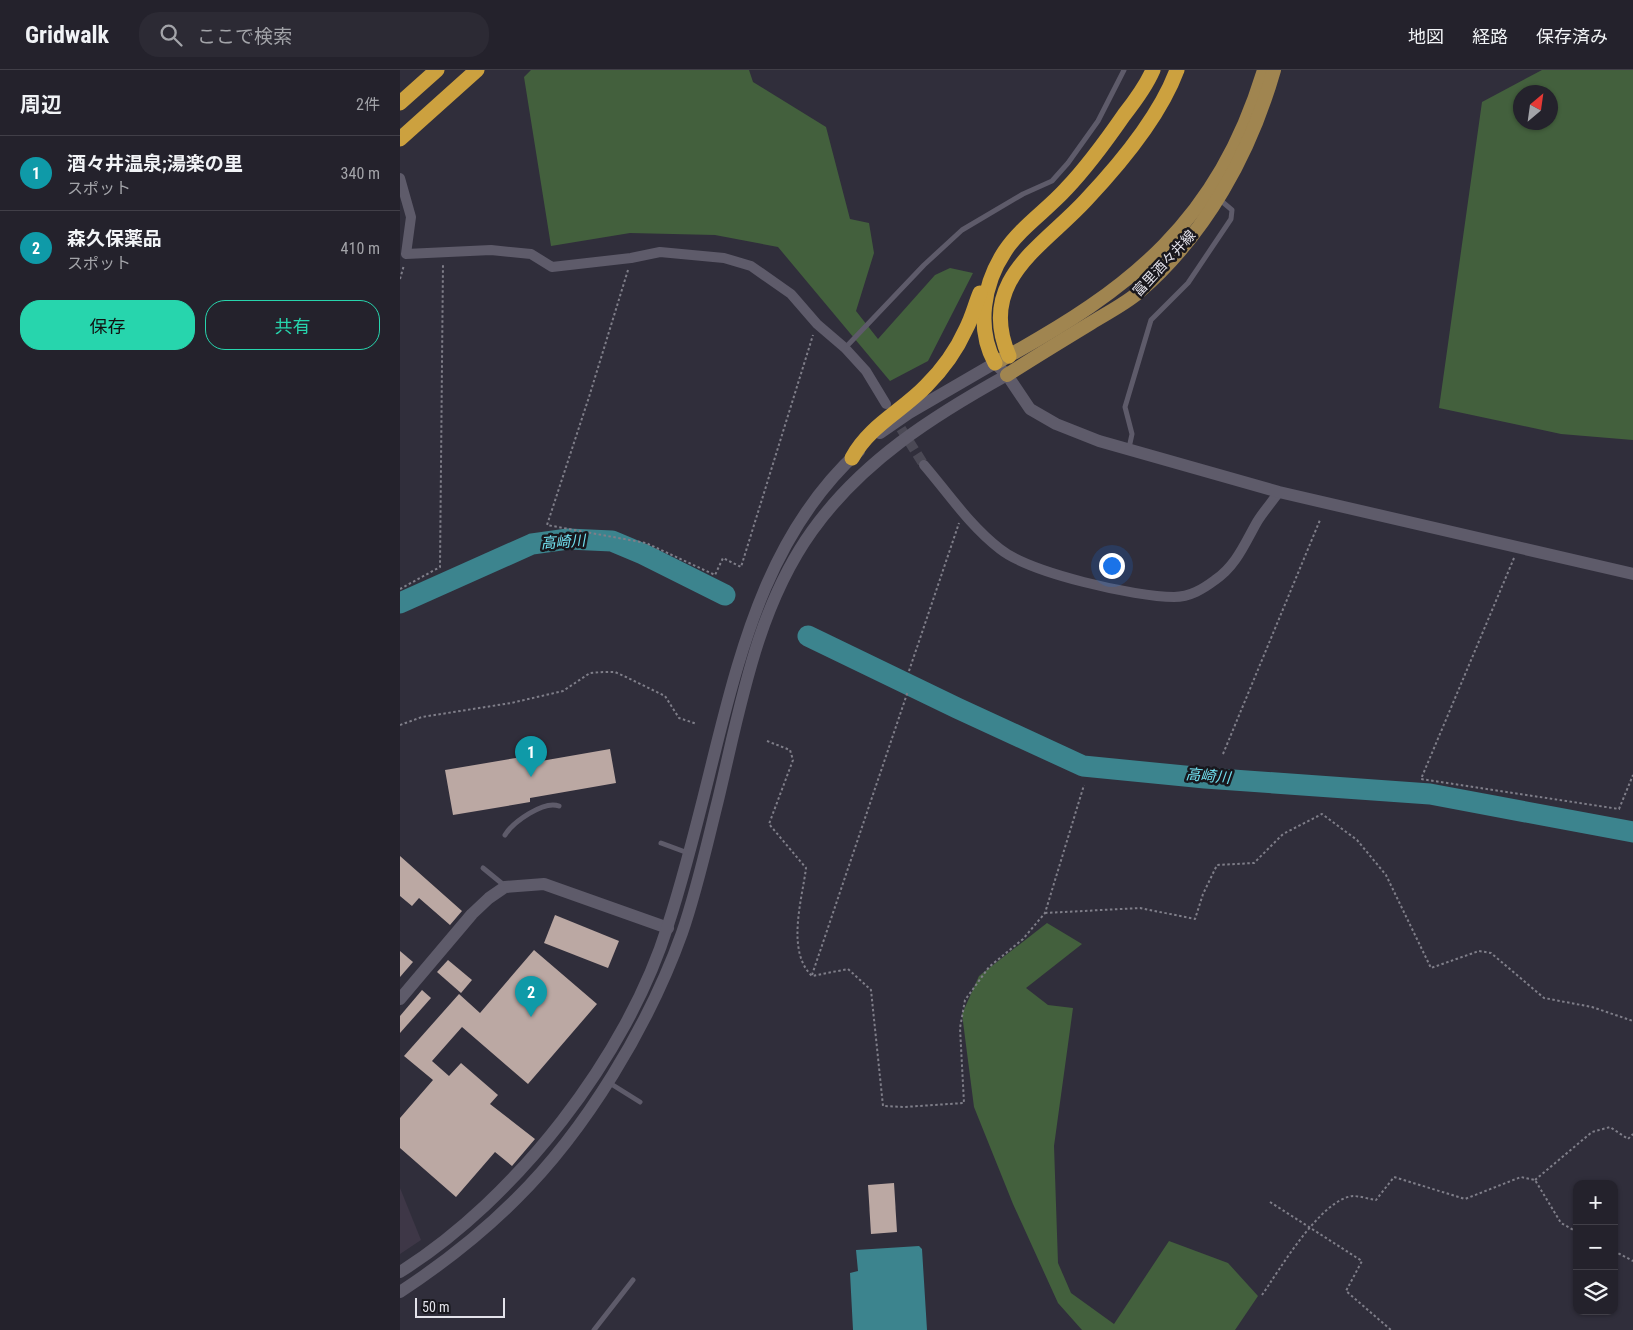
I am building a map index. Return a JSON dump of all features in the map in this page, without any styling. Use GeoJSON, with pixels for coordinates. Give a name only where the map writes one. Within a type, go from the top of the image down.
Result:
{"type":"FeatureCollection","features":[{"type":"Feature","properties":{"kind":"highway"},"geometry":{"type":"LineString","coordinates":[[400,102],[432,70]]}},
{"type":"Feature","properties":{"kind":"highway"},"geometry":{"type":"LineString","coordinates":[[400,102],[436,70]]}},
{"type":"Feature","properties":{"kind":"highway"},"geometry":{"type":"LineString","coordinates":[[400,139],[477,70]]}},
{"type":"Feature","properties":{"kind":"highway"},"geometry":{"type":"LineString","coordinates":[[852,458],[864,439],[914,397],[948,360],[967,329],[989,272],[999,262],[1017,237],[1088,165],[1136,98],[1153,70]]}},
{"type":"Feature","properties":{"kind":"highway"},"geometry":{"type":"LineString","coordinates":[[1008,356],[1002,340],[1000,322],[1007,287],[1015,272],[1028,254],[1084,202],[1115,168],[1170,89],[1177,70]]}},
{"type":"Feature","properties":{"kind":"highway"},"geometry":{"type":"LineString","coordinates":[[995,363],[985,340],[983,315],[987,294],[999,262]]}},
{"type":"Feature","properties":{"kind":"main road","name":"富里酒々井線"},"geometry":{"type":"LineString","coordinates":[[995,363],[1060,327],[1115,290],[1163,248],[1187,222],[1208,192],[1239,136],[1252,108],[1264,70]]}},
{"type":"Feature","properties":{"kind":"main road","name":"富里酒々井線"},"geometry":{"type":"LineString","coordinates":[[1007,375],[1139,292],[1184,245],[1217,199],[1236,168],[1252,134],[1274,70]]}},
{"type":"Feature","properties":{"kind":"street"},"geometry":{"type":"LineString","coordinates":[[400,178],[411,217],[406,254],[491,250],[531,254],[552,267],[631,258],[660,252],[724,258],[751,266],[791,294],[816,324],[845,348],[866,371],[886,404]]}},
{"type":"Feature","properties":{"kind":"street"},"geometry":{"type":"LineString","coordinates":[[1007,375],[1008,356]]}},
{"type":"Feature","properties":{"kind":"street"},"geometry":{"type":"LineString","coordinates":[[400,1272],[464,1224],[538,1151],[579,1099],[638,1001],[668,928],[689,853],[731,684],[758,603],[785,546],[806,510],[852,458],[872,440],[909,413],[995,363],[1007,375],[1030,409],[1041,417],[1099,441],[1279,492],[1633,574]]}},
{"type":"Feature","properties":{"kind":"street"},"geometry":{"type":"LineString","coordinates":[[400,1292],[476,1235],[517,1198],[550,1162],[608,1082],[652,1005],[681,933],[704,858],[758,641],[797,555],[825,514],[889,450],[932,418],[1007,375]]}},
{"type":"Feature","properties":{"kind":"street"},"geometry":{"type":"LineString","coordinates":[[924,465],[963,512],[1000,550],[1024,564],[1062,576],[1131,591],[1174,597],[1194,594],[1218,579],[1239,557],[1258,521],[1279,492]]}},
{"type":"Feature","properties":{"kind":"street"},"geometry":{"type":"LineString","coordinates":[[400,999],[472,914],[489,898],[505,887],[544,884],[668,928]]}},
{"type":"Feature","properties":{"kind":"lane"},"geometry":{"type":"LineString","coordinates":[[845,348],[924,265],[962,230],[1023,194],[1052,181],[1068,163],[1098,121],[1124,70]]}},
{"type":"Feature","properties":{"kind":"lane"},"geometry":{"type":"LineString","coordinates":[[1128,449],[1132,434],[1125,407],[1152,320],[1188,283],[1231,219],[1230,207],[1217,199]]}},
{"type":"Feature","properties":{"kind":"lane"},"geometry":{"type":"LineString","coordinates":[[505,834],[521,818],[542,808],[555,804],[559,806]]}},
{"type":"Feature","properties":{"kind":"lane"},"geometry":{"type":"LineString","coordinates":[[661,843],[689,853]]}},
{"type":"Feature","properties":{"kind":"lane"},"geometry":{"type":"LineString","coordinates":[[483,868],[505,887]]}},
{"type":"Feature","properties":{"kind":"lane"},"geometry":{"type":"LineString","coordinates":[[608,1082],[640,1102]]}},
{"type":"Feature","properties":{"kind":"lane"},"geometry":{"type":"LineString","coordinates":[[594,1330],[632,1280]]}},
{"type":"Feature","properties":{"kind":"path"},"geometry":{"type":"LineString","coordinates":[[400,589],[440,567],[443,253]]}},
{"type":"Feature","properties":{"kind":"path"},"geometry":{"type":"LineString","coordinates":[[400,279],[406,254]]}},
{"type":"Feature","properties":{"kind":"path"},"geometry":{"type":"LineString","coordinates":[[631,258],[589,397],[547,525],[646,543],[715,575],[723,558],[741,567],[816,324]]}},
{"type":"Feature","properties":{"kind":"path"},"geometry":{"type":"LineString","coordinates":[[909,671],[963,512]]}},
{"type":"Feature","properties":{"kind":"path"},"geometry":{"type":"LineString","coordinates":[[1223,754],[1320,520]]}},
{"type":"Feature","properties":{"kind":"path"},"geometry":{"type":"LineString","coordinates":[[1518,546],[1422,779],[1619,809],[1633,775]]}},
{"type":"Feature","properties":{"kind":"path"},"geometry":{"type":"LineString","coordinates":[[400,725],[422,718],[511,703],[564,691],[590,674],[603,672],[615,672],[665,696],[679,718],[697,724]]}},
{"type":"Feature","properties":{"kind":"path"},"geometry":{"type":"LineString","coordinates":[[812,976],[908,691]]}},
{"type":"Feature","properties":{"kind":"path"},"geometry":{"type":"LineString","coordinates":[[767,741],[790,750],[793,760],[769,824],[806,868],[796,947],[804,968],[812,976]]}},
{"type":"Feature","properties":{"kind":"path"},"geometry":{"type":"LineString","coordinates":[[812,976],[848,969],[871,990],[883,1106],[964,1103],[960,1028],[965,1000],[988,967],[1023,939],[1045,913],[1084,785]]}},
{"type":"Feature","properties":{"kind":"path"},"geometry":{"type":"LineString","coordinates":[[1045,913],[1140,908],[1195,919],[1203,894],[1218,865],[1254,863],[1283,834],[1322,814],[1357,840],[1386,875],[1431,968],[1479,951],[1491,953],[1544,998],[1592,1007],[1633,1021]]}},
{"type":"Feature","properties":{"kind":"path"},"geometry":{"type":"LineString","coordinates":[[1535,1180],[1592,1132],[1610,1127],[1628,1140],[1633,1134]]}},
{"type":"Feature","properties":{"kind":"path"},"geometry":{"type":"LineString","coordinates":[[1262,1295],[1325,1210],[1352,1196],[1376,1200],[1394,1177],[1465,1199],[1521,1177],[1535,1180],[1561,1223],[1573,1230]]}},
{"type":"Feature","properties":{"kind":"path"},"geometry":{"type":"LineString","coordinates":[[1270,1202],[1362,1261],[1346,1291],[1391,1330]]}},
{"type":"Feature","properties":{"kind":"path"},"geometry":{"type":"LineString","coordinates":[[1618,1253],[1633,1261]]}},
{"type":"Feature","properties":{"kind":"shaded area"},"geometry":{"type":"Polygon","coordinates":[[[400,1188],[421,1240],[400,1254],[400,1188]]]}},
{"type":"Feature","properties":{"kind":"green space"},"geometry":{"type":"Polygon","coordinates":[[[531,70],[749,70],[753,82],[826,127],[850,219],[869,223],[874,253],[856,311],[878,339],[935,275],[950,268],[973,273],[928,361],[890,381],[778,247],[715,235],[630,233],[551,246],[524,77],[531,70]]]}},
{"type":"Feature","properties":{"kind":"green space"},"geometry":{"type":"Polygon","coordinates":[[[1542,70],[1633,70],[1633,440],[1561,434],[1439,408],[1482,102],[1513,85],[1513,130],[1558,130],[1558,85],[1514,85],[1542,70]]]}},
{"type":"Feature","properties":{"kind":"green space"},"geometry":{"type":"Polygon","coordinates":[[[1047,923],[1082,944],[1026,988],[1048,1005],[1073,1008],[1054,1146],[1058,1263],[1071,1293],[1114,1324],[1169,1241],[1228,1263],[1258,1296],[1235,1330],[1082,1330],[1058,1303],[1013,1204],[974,1107],[962,1014],[979,976],[1047,923]]]}},
{"type":"Feature","properties":{"kind":"water"},"geometry":{"type":"Polygon","coordinates":[[[919,1246],[922,1249],[927,1330],[853,1330],[850,1273],[858,1271],[856,1250],[919,1246]]]}},
{"type":"Feature","properties":{"kind":"building"},"geometry":{"type":"Polygon","coordinates":[[[610,749],[616,783],[530,798],[530,802],[453,815],[445,770],[522,757],[524,764],[610,749]]]}},
{"type":"Feature","properties":{"kind":"building"},"geometry":{"type":"Polygon","coordinates":[[[400,856],[462,911],[450,925],[419,898],[412,906],[400,896],[400,856]]]}},
{"type":"Feature","properties":{"kind":"building"},"geometry":{"type":"Polygon","coordinates":[[[555,915],[619,941],[608,968],[544,943],[555,915]]]}},
{"type":"Feature","properties":{"kind":"building"},"geometry":{"type":"Polygon","coordinates":[[[534,950],[597,1004],[528,1084],[462,1027],[432,1061],[449,1076],[461,1063],[498,1095],[490,1104],[535,1139],[512,1166],[495,1152],[456,1197],[400,1148],[400,1118],[433,1080],[404,1056],[459,994],[480,1013],[534,950]]]}},
{"type":"Feature","properties":{"kind":"building"},"geometry":{"type":"Polygon","coordinates":[[[400,951],[413,962],[400,977],[400,951]]]}},
{"type":"Feature","properties":{"kind":"building"},"geometry":{"type":"Polygon","coordinates":[[[448,960],[472,980],[461,993],[437,972],[448,960]]]}},
{"type":"Feature","properties":{"kind":"building"},"geometry":{"type":"Polygon","coordinates":[[[422,990],[431,998],[400,1033],[400,1016],[422,990]]]}},
{"type":"Feature","properties":{"kind":"building"},"geometry":{"type":"Polygon","coordinates":[[[894,1183],[897,1232],[871,1234],[868,1185],[894,1183]]]}},
{"type":"Feature","properties":{"kind":"waterway","name":"高崎川"},"geometry":{"type":"LineString","coordinates":[[400,603],[532,544],[568,539],[612,541],[643,554],[725,595]]}},
{"type":"Feature","properties":{"kind":"waterway","name":"高崎川"},"geometry":{"type":"LineString","coordinates":[[808,636],[1083,766],[1205,778],[1430,794],[1633,832]]}},
{"type":"Feature","properties":{"kind":"tunnel"},"geometry":{"type":"LineString","coordinates":[[893,416],[924,465]]}},
{"type":"Feature","properties":{"kind":"place","name":"酒々井温泉;湯楽の里"},"geometry":{"type":"Point","coordinates":[531,777]}},
{"type":"Feature","properties":{"kind":"place","name":"森久保薬品"},"geometry":{"type":"Point","coordinates":[531,1017]}}]}
